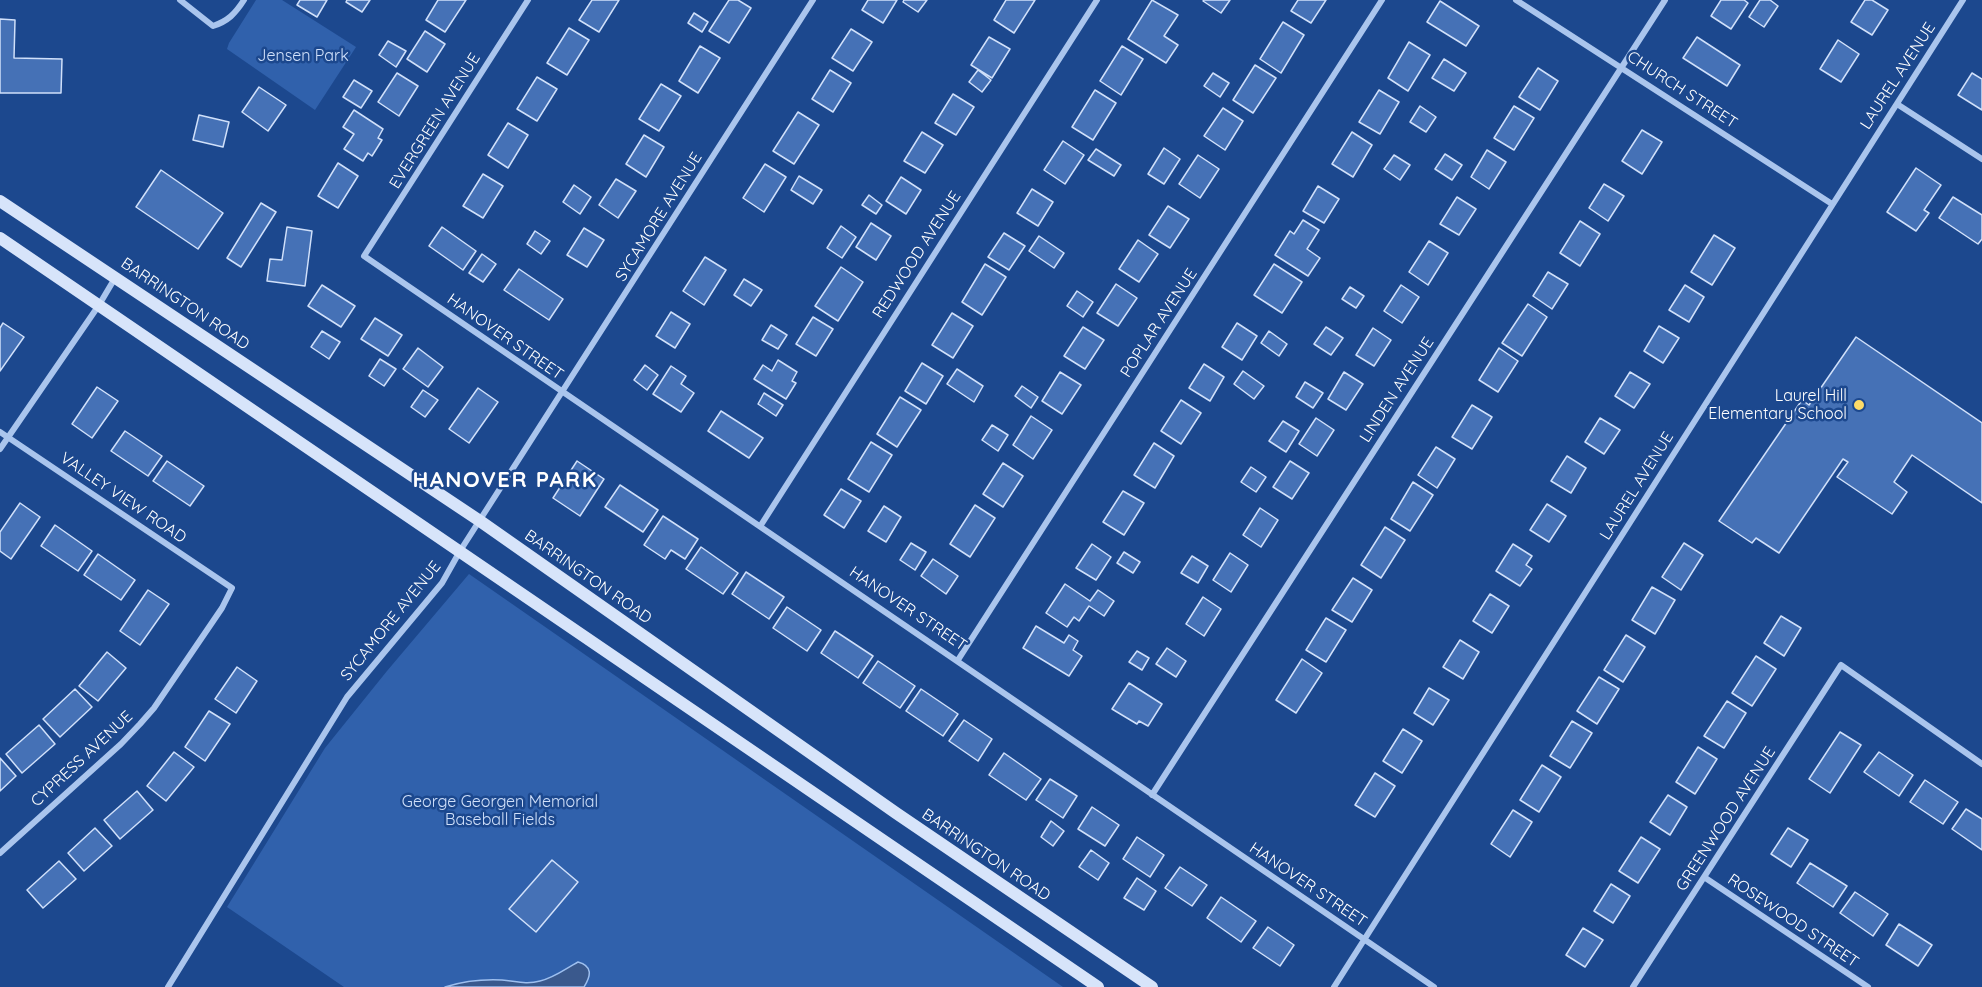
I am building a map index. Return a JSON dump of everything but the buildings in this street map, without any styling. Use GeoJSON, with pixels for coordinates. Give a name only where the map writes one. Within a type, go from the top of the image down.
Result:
{"type":"FeatureCollection","features":[{"type":"Feature","properties":{"kind":"main road","name":"BARRINGTON ROAD"},"geometry":{"type":"LineString","coordinates":[[0,201],[480,521],[896,813],[1152,987]]}},
{"type":"Feature","properties":{"kind":"main road"},"geometry":{"type":"LineString","coordinates":[[0,238],[1098,987]]}},
{"type":"Feature","properties":{"kind":"street"},"geometry":{"type":"LineString","coordinates":[[180,0],[213,26],[225,22],[235,14],[244,0]]}},
{"type":"Feature","properties":{"kind":"street","name":"EVERGREEN AVENUE"},"geometry":{"type":"LineString","coordinates":[[364,256],[528,0]]}},
{"type":"Feature","properties":{"kind":"street","name":"SYCAMORE AVENUE"},"geometry":{"type":"LineString","coordinates":[[168,987],[347,697],[442,584],[460,552],[813,0]]}},
{"type":"Feature","properties":{"kind":"street","name":"REDWOOD AVENUE"},"geometry":{"type":"LineString","coordinates":[[761,525],[1097,0]]}},
{"type":"Feature","properties":{"kind":"street","name":"POPLAR AVENUE"},"geometry":{"type":"LineString","coordinates":[[958,660],[1382,0]]}},
{"type":"Feature","properties":{"kind":"street","name":"CHURCH STREET"},"geometry":{"type":"LineString","coordinates":[[1516,0],[1832,204]]}},
{"type":"Feature","properties":{"kind":"street","name":"LINDEN AVENUE"},"geometry":{"type":"LineString","coordinates":[[1152,795],[1665,0]]}},
{"type":"Feature","properties":{"kind":"street","name":"LAUREL AVENUE"},"geometry":{"type":"LineString","coordinates":[[1334,987],[1963,0]]}},
{"type":"Feature","properties":{"kind":"street"},"geometry":{"type":"LineString","coordinates":[[1897,104],[1982,159]]}},
{"type":"Feature","properties":{"kind":"street","name":"HANOVER STREET"},"geometry":{"type":"LineString","coordinates":[[364,256],[761,525],[1434,987]]}},
{"type":"Feature","properties":{"kind":"street"},"geometry":{"type":"LineString","coordinates":[[0,449],[115,278]]}},
{"type":"Feature","properties":{"kind":"street","name":"VALLEY VIEW ROAD"},"geometry":{"type":"LineString","coordinates":[[0,432],[232,588]]}},
{"type":"Feature","properties":{"kind":"street","name":"CYPRESS AVENUE"},"geometry":{"type":"LineString","coordinates":[[0,853],[121,744],[140,724],[154,708],[222,608],[232,588]]}},
{"type":"Feature","properties":{"kind":"street","name":"GREENWOOD AVENUE"},"geometry":{"type":"LineString","coordinates":[[1633,987],[1841,665],[1982,764]]}},
{"type":"Feature","properties":{"kind":"street","name":"ROSEWOOD STREET"},"geometry":{"type":"LineString","coordinates":[[1704,877],[1868,987]]}},
{"type":"Feature","properties":{"kind":"green space","name":"Jensen Park"},"geometry":{"type":"Polygon","coordinates":[[[256,0],[282,0],[356,47],[315,110],[227,49],[256,0]]]}},
{"type":"Feature","properties":{"kind":"green space","name":"George Georgen Memorial Baseball Fields"},"geometry":{"type":"Polygon","coordinates":[[[469,574],[1063,987],[344,987],[227,907],[325,748],[469,574]]]}},
{"type":"Feature","properties":{"kind":"shaded area"},"geometry":{"type":"Polygon","coordinates":[[[578,962],[586,966],[589,972],[584,987],[445,987],[480,980],[535,982],[550,978],[578,962]]]}},
{"type":"Feature","properties":{"kind":"place","name":"Laurel Hill Elementary School"},"geometry":{"type":"Point","coordinates":[1859,405]}},
{"type":"Feature","properties":{"kind":"district","name":"HANOVER PARK"},"geometry":{"type":"Point","coordinates":[505,480]}}]}
